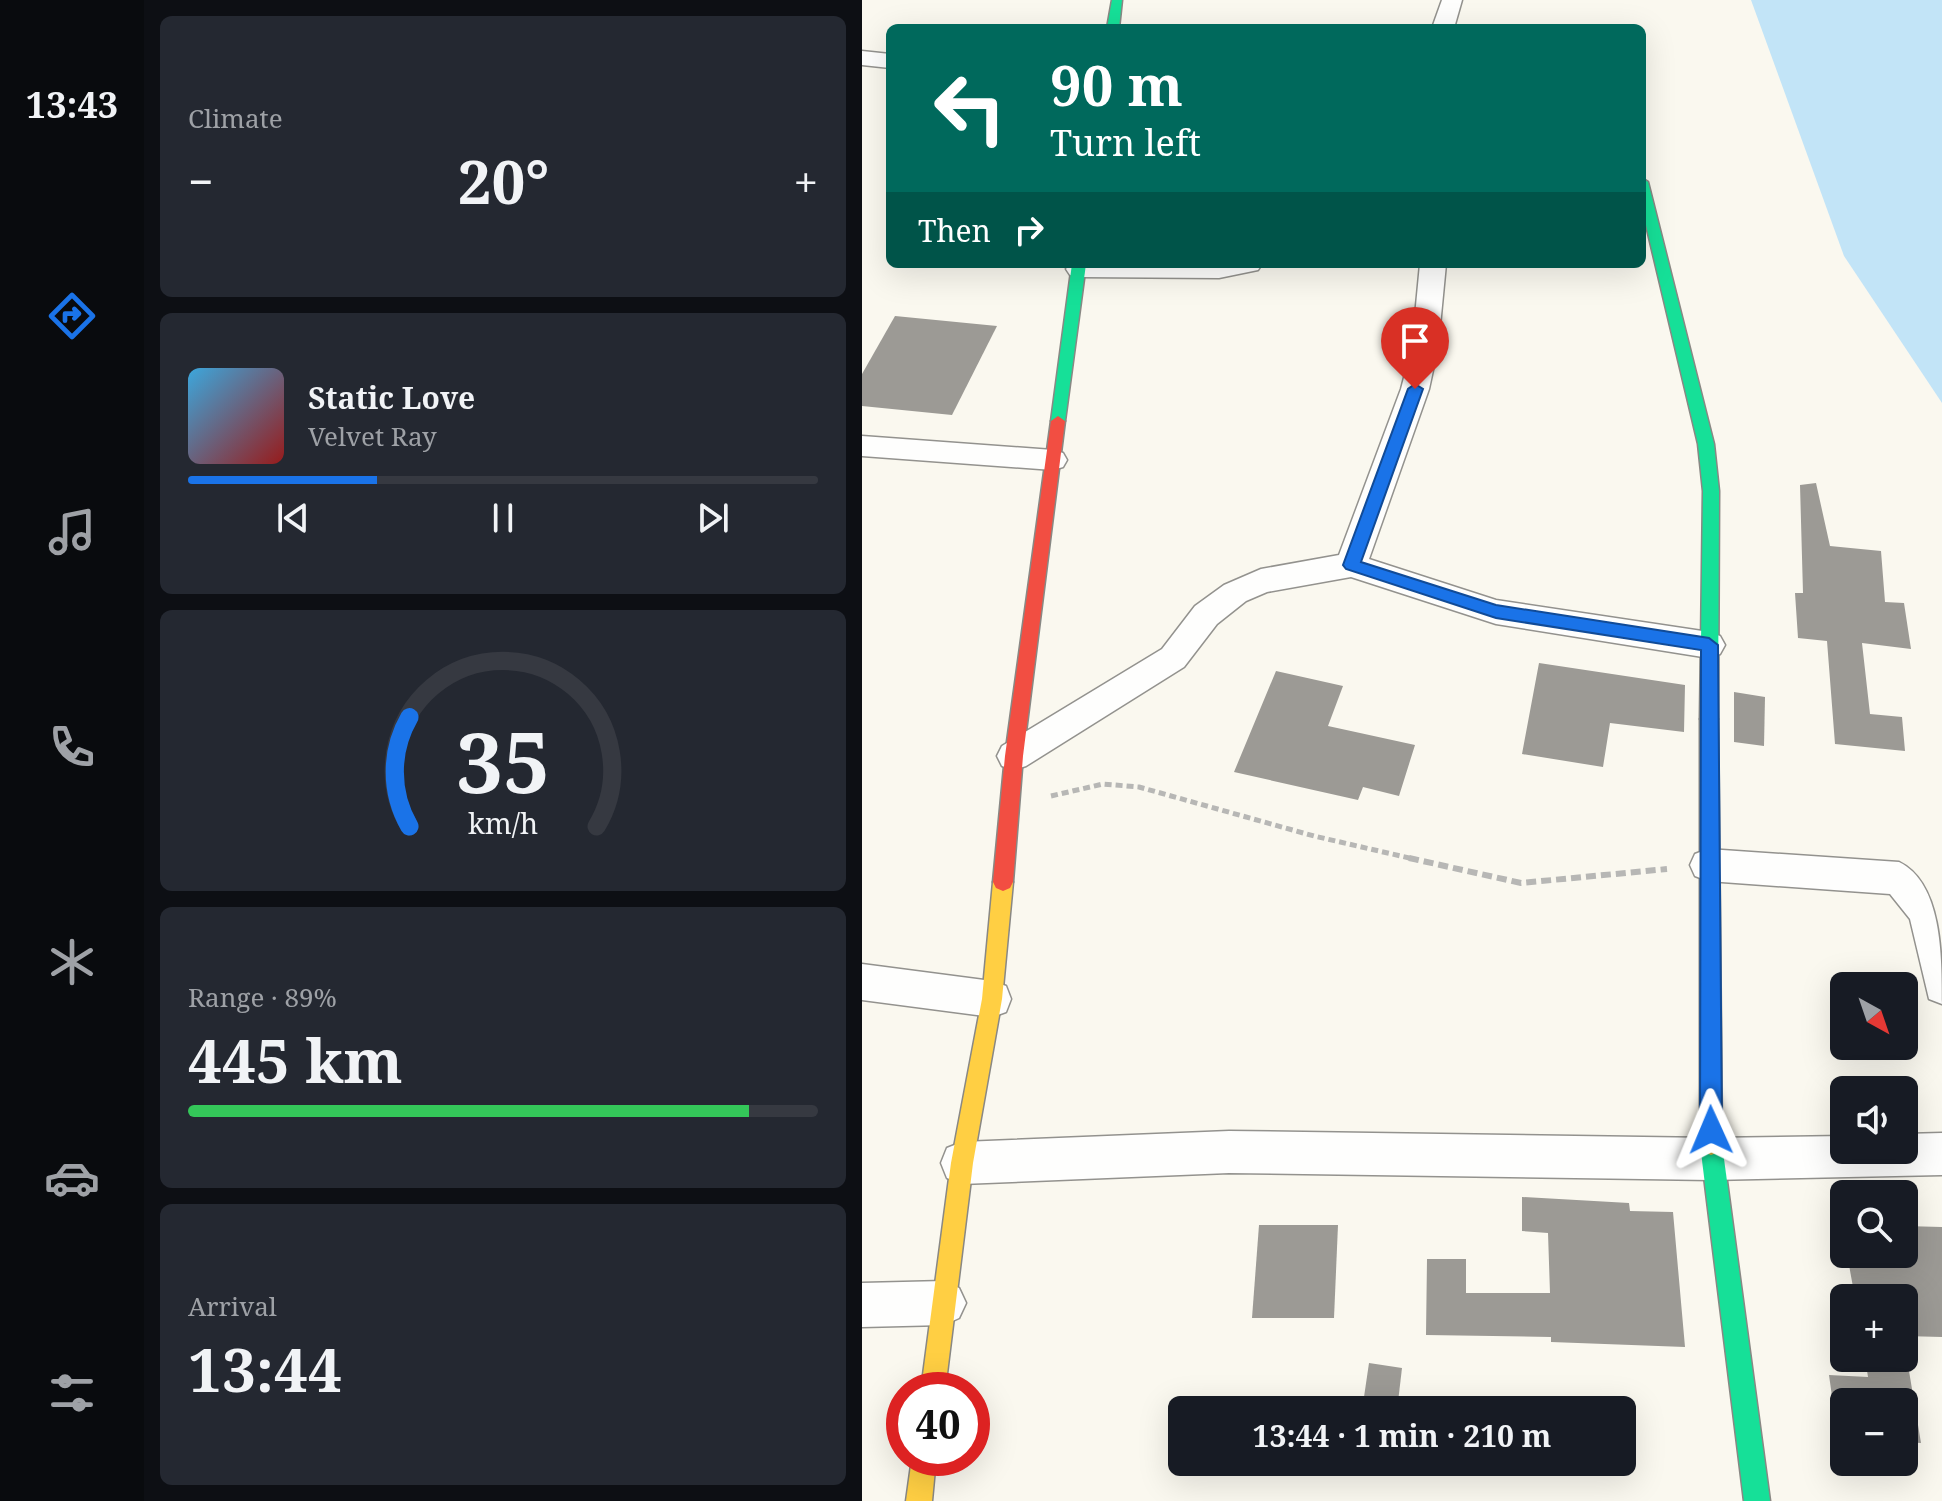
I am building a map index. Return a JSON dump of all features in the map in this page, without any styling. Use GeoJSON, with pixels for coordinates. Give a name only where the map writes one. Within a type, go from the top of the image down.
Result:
{"type":"FeatureCollection","features":[{"type":"Feature","properties":{"kind":"street"},"geometry":{"type":"LineString","coordinates":[[1114,24],[1117,0]]}},
{"type":"Feature","properties":{"kind":"street"},"geometry":{"type":"LineString","coordinates":[[1444,24],[1452,0]]}},
{"type":"Feature","properties":{"kind":"street"},"geometry":{"type":"LineString","coordinates":[[862,58],[886,61]]}},
{"type":"Feature","properties":{"kind":"street"},"geometry":{"type":"LineString","coordinates":[[1646,198],[1706,444],[1711,491],[1708,865],[1711,1159],[1755,1499]]}},
{"type":"Feature","properties":{"kind":"street"},"geometry":{"type":"LineString","coordinates":[[935,1372],[962,1163],[992,999],[1014,756],[1079,268]]}},
{"type":"Feature","properties":{"kind":"street"},"geometry":{"type":"LineString","coordinates":[[1149,268],[1229,268]]}},
{"type":"Feature","properties":{"kind":"street"},"geometry":{"type":"LineString","coordinates":[[1351,565],[1415,389],[1425,347],[1433,268]]}},
{"type":"Feature","properties":{"kind":"street"},"geometry":{"type":"LineString","coordinates":[[862,446],[1053,460]]}},
{"type":"Feature","properties":{"kind":"street"},"geometry":{"type":"LineString","coordinates":[[1014,756],[1173,658],[1206,615],[1235,593],[1261,581],[1351,565],[1496,612],[1709,645]]}},
{"type":"Feature","properties":{"kind":"street"},"geometry":{"type":"LineString","coordinates":[[1708,865],[1899,878],[1917,895],[1930,916],[1942,986]]}},
{"type":"Feature","properties":{"kind":"street"},"geometry":{"type":"LineString","coordinates":[[862,982],[992,999]]}},
{"type":"Feature","properties":{"kind":"street"},"geometry":{"type":"LineString","coordinates":[[962,1163],[1229,1152],[1711,1159],[1942,1154]]}},
{"type":"Feature","properties":{"kind":"street"},"geometry":{"type":"LineString","coordinates":[[862,1305],[944,1303]]}},
{"type":"Feature","properties":{"kind":"street"},"geometry":{"type":"LineString","coordinates":[[919,1501],[922,1476]]}},
{"type":"Feature","properties":{"kind":"path"},"geometry":{"type":"LineString","coordinates":[[1011,805],[1103,784],[1139,787],[1314,836],[1521,883],[1708,865]]}},
{"type":"Feature","properties":{"kind":"water"},"geometry":{"type":"Polygon","coordinates":[[[1751,0],[1942,0],[1942,403],[1844,256],[1751,0]]]}},
{"type":"Feature","properties":{"kind":"building"},"geometry":{"type":"Polygon","coordinates":[[[895,316],[997,326],[952,415],[862,406],[862,374],[895,316]]]}},
{"type":"Feature","properties":{"kind":"building"},"geometry":{"type":"Polygon","coordinates":[[[1816,483],[1830,546],[1881,551],[1885,602],[1904,603],[1911,649],[1862,643],[1870,714],[1902,717],[1905,751],[1835,744],[1827,641],[1798,638],[1795,593],[1803,593],[1800,485],[1816,483]]]}},
{"type":"Feature","properties":{"kind":"building"},"geometry":{"type":"Polygon","coordinates":[[[1539,663],[1685,685],[1684,732],[1610,723],[1603,767],[1522,754],[1539,663]]]}},
{"type":"Feature","properties":{"kind":"building"},"geometry":{"type":"Polygon","coordinates":[[[1276,671],[1343,686],[1328,726],[1415,745],[1399,796],[1363,787],[1358,800],[1234,772],[1276,671]]]}},
{"type":"Feature","properties":{"kind":"building"},"geometry":{"type":"Polygon","coordinates":[[[1734,692],[1765,697],[1764,746],[1734,742],[1734,692]]]}},
{"type":"Feature","properties":{"kind":"building"},"geometry":{"type":"Polygon","coordinates":[[[1522,1197],[1629,1203],[1630,1211],[1673,1212],[1685,1347],[1551,1342],[1551,1337],[1426,1335],[1427,1259],[1466,1259],[1466,1293],[1550,1293],[1548,1233],[1522,1231],[1522,1197]]]}},
{"type":"Feature","properties":{"kind":"building"},"geometry":{"type":"Polygon","coordinates":[[[1259,1225],[1338,1225],[1334,1318],[1252,1318],[1259,1225]]]}},
{"type":"Feature","properties":{"kind":"building"},"geometry":{"type":"Polygon","coordinates":[[[1918,1226],[1942,1227],[1942,1337],[1918,1336],[1918,1284],[1852,1284],[1850,1268],[1918,1268],[1918,1226]]]}},
{"type":"Feature","properties":{"kind":"building"},"geometry":{"type":"Polygon","coordinates":[[[1369,1363],[1402,1368],[1399,1396],[1364,1396],[1369,1363]]]}},
{"type":"Feature","properties":{"kind":"building"},"geometry":{"type":"Polygon","coordinates":[[[1867,1372],[1909,1372],[1912,1388],[1831,1388],[1829,1375],[1868,1377],[1867,1372]]]}},
{"type":"Feature","properties":{"kind":"traffic: fast"},"geometry":{"type":"LineString","coordinates":[[1114,24],[1117,0]]}},
{"type":"Feature","properties":{"kind":"traffic: fast"},"geometry":{"type":"LineString","coordinates":[[1646,198],[1706,444],[1711,491],[1709,719]]}},
{"type":"Feature","properties":{"kind":"traffic: fast"},"geometry":{"type":"LineString","coordinates":[[1058,421],[1078,268]]}},
{"type":"Feature","properties":{"kind":"traffic: fast"},"geometry":{"type":"LineString","coordinates":[[1711,1144],[1757,1501]]}},
{"type":"Feature","properties":{"kind":"traffic: slow"},"geometry":{"type":"LineString","coordinates":[[1709,719],[1711,1144]]}},
{"type":"Feature","properties":{"kind":"traffic: slow"},"geometry":{"type":"LineString","coordinates":[[935,1372],[962,1163],[992,999],[1003,882]]}},
{"type":"Feature","properties":{"kind":"traffic: slow"},"geometry":{"type":"LineString","coordinates":[[919,1501],[922,1476]]}},
{"type":"Feature","properties":{"kind":"traffic: jam"},"geometry":{"type":"LineString","coordinates":[[1003,882],[1014,756],[1058,421]]}},
{"type":"Feature","properties":{"kind":"route"},"geometry":{"type":"LineString","coordinates":[[1415,389],[1351,565],[1428,587],[1496,612],[1709,645],[1711,1130]]}}]}
